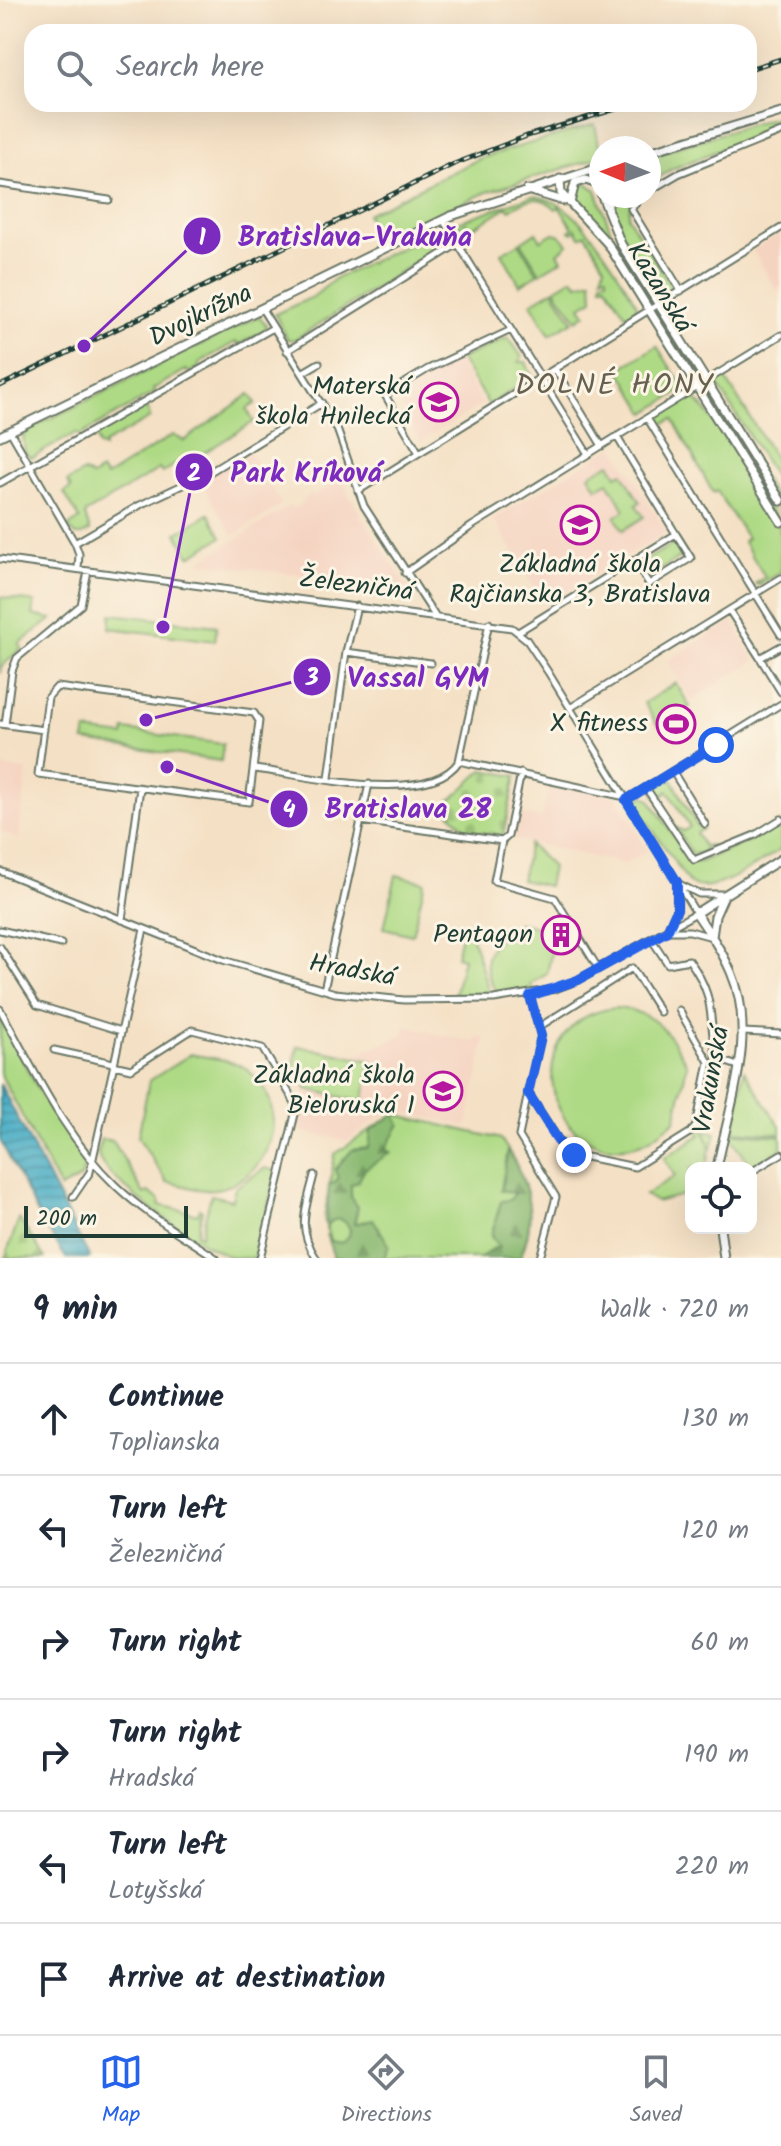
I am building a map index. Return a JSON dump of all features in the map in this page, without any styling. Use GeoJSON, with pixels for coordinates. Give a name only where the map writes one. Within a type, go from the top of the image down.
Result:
{"type":"FeatureCollection","features":[{"type":"Feature","properties":{"kind":"street"},"geometry":{"type":"LineString","coordinates":[[661,148],[781,112]]}},
{"type":"Feature","properties":{"kind":"street"},"geometry":{"type":"LineString","coordinates":[[661,184],[781,132]]}},
{"type":"Feature","properties":{"kind":"street","name":"Dvojkrížna"},"geometry":{"type":"LineString","coordinates":[[0,436],[443,220],[588,170]]}},
{"type":"Feature","properties":{"kind":"street","name":"Kazanská"},"geometry":{"type":"LineString","coordinates":[[560,179],[559,190],[608,244],[781,522]]}},
{"type":"Feature","properties":{"kind":"street"},"geometry":{"type":"LineString","coordinates":[[524,190],[550,194],[570,203],[575,183],[589,181]]}},
{"type":"Feature","properties":{"kind":"street"},"geometry":{"type":"LineString","coordinates":[[0,184],[109,200]]}},
{"type":"Feature","properties":{"kind":"street","name":"Kazanská"},"geometry":{"type":"LineString","coordinates":[[606,208],[621,244],[781,501]]}},
{"type":"Feature","properties":{"kind":"street"},"geometry":{"type":"LineString","coordinates":[[608,208],[608,212]]}},
{"type":"Feature","properties":{"kind":"street"},"geometry":{"type":"LineString","coordinates":[[632,208],[681,291]]}},
{"type":"Feature","properties":{"kind":"street"},"geometry":{"type":"LineString","coordinates":[[443,220],[588,454]]}},
{"type":"Feature","properties":{"kind":"street"},"geometry":{"type":"LineString","coordinates":[[358,491],[781,228]]}},
{"type":"Feature","properties":{"kind":"street"},"geometry":{"type":"LineString","coordinates":[[287,351],[458,244]]}},
{"type":"Feature","properties":{"kind":"street"},"geometry":{"type":"LineString","coordinates":[[262,309],[337,429],[358,491],[405,573],[435,616]]}},
{"type":"Feature","properties":{"kind":"street"},"geometry":{"type":"LineString","coordinates":[[0,483],[273,328]]}},
{"type":"Feature","properties":{"kind":"street"},"geometry":{"type":"LineString","coordinates":[[419,453],[385,395],[428,369],[511,330]]}},
{"type":"Feature","properties":{"kind":"street"},"geometry":{"type":"LineString","coordinates":[[706,381],[781,335]]}},
{"type":"Feature","properties":{"kind":"street"},"geometry":{"type":"LineString","coordinates":[[302,373],[319,363]]}},
{"type":"Feature","properties":{"kind":"street"},"geometry":{"type":"LineString","coordinates":[[555,369],[602,446]]}},
{"type":"Feature","properties":{"kind":"street"},"geometry":{"type":"LineString","coordinates":[[405,573],[472,526],[697,387]]}},
{"type":"Feature","properties":{"kind":"street"},"geometry":{"type":"LineString","coordinates":[[75,543],[210,472],[322,403]]}},
{"type":"Feature","properties":{"kind":"street"},"geometry":{"type":"LineString","coordinates":[[647,418],[781,635]]}},
{"type":"Feature","properties":{"kind":"street"},"geometry":{"type":"LineString","coordinates":[[10,431],[75,543],[79,554],[78,569]]}},
{"type":"Feature","properties":{"kind":"street"},"geometry":{"type":"LineString","coordinates":[[617,437],[691,558],[649,584],[634,560]]}},
{"type":"Feature","properties":{"kind":"street"},"geometry":{"type":"LineString","coordinates":[[676,534],[518,632],[570,708],[696,913],[781,859]]}},
{"type":"Feature","properties":{"kind":"street","name":"Železničná"},"geometry":{"type":"LineString","coordinates":[[0,559],[489,623],[518,632]]}},
{"type":"Feature","properties":{"kind":"street"},"geometry":{"type":"LineString","coordinates":[[44,730],[2,724],[12,671],[17,658],[81,605],[88,571]]}},
{"type":"Feature","properties":{"kind":"street"},"geometry":{"type":"LineString","coordinates":[[570,708],[781,578]]}},
{"type":"Feature","properties":{"kind":"street"},"geometry":{"type":"LineString","coordinates":[[407,613],[421,609],[424,598]]}},
{"type":"Feature","properties":{"kind":"street"},"geometry":{"type":"LineString","coordinates":[[329,778],[346,652],[357,606]]}},
{"type":"Feature","properties":{"kind":"street"},"geometry":{"type":"LineString","coordinates":[[729,610],[781,692]]}},
{"type":"Feature","properties":{"kind":"street"},"geometry":{"type":"LineString","coordinates":[[254,769],[369,784],[427,783],[443,775],[459,761],[489,623]]}},
{"type":"Feature","properties":{"kind":"street"},"geometry":{"type":"LineString","coordinates":[[760,658],[781,646]]}},
{"type":"Feature","properties":{"kind":"street"},"geometry":{"type":"LineString","coordinates":[[346,652],[431,663]]}},
{"type":"Feature","properties":{"kind":"street"},"geometry":{"type":"LineString","coordinates":[[81,688],[254,713],[259,721],[249,802],[38,774],[44,730],[52,689],[81,688]]}},
{"type":"Feature","properties":{"kind":"street"},"geometry":{"type":"LineString","coordinates":[[626,799],[781,704]]}},
{"type":"Feature","properties":{"kind":"street"},"geometry":{"type":"LineString","coordinates":[[459,761],[603,785],[626,799]]}},
{"type":"Feature","properties":{"kind":"street"},"geometry":{"type":"LineString","coordinates":[[603,785],[608,770]]}},
{"type":"Feature","properties":{"kind":"street"},"geometry":{"type":"LineString","coordinates":[[673,772],[705,824]]}},
{"type":"Feature","properties":{"kind":"street"},"geometry":{"type":"LineString","coordinates":[[521,773],[508,836],[502,841],[494,881],[555,898],[598,968]]}},
{"type":"Feature","properties":{"kind":"street"},"geometry":{"type":"LineString","coordinates":[[324,990],[369,784]]}},
{"type":"Feature","properties":{"kind":"street"},"geometry":{"type":"LineString","coordinates":[[122,920],[140,788]]}},
{"type":"Feature","properties":{"kind":"street"},"geometry":{"type":"LineString","coordinates":[[646,788],[694,860],[755,835],[781,819]]}},
{"type":"Feature","properties":{"kind":"street"},"geometry":{"type":"LineString","coordinates":[[360,821],[502,841]]}},
{"type":"Feature","properties":{"kind":"street","name":"Hradská"},"geometry":{"type":"LineString","coordinates":[[0,871],[210,955],[324,990],[417,1000],[530,996],[564,986],[696,913]]}},
{"type":"Feature","properties":{"kind":"street"},"geometry":{"type":"LineString","coordinates":[[677,882],[699,894],[724,894]]}},
{"type":"Feature","properties":{"kind":"street"},"geometry":{"type":"LineString","coordinates":[[677,882],[677,909],[667,931],[690,931],[712,937],[715,916],[724,894]]}},
{"type":"Feature","properties":{"kind":"street","name":"Vrakunská"},"geometry":{"type":"LineString","coordinates":[[696,913],[712,937],[737,989],[743,1032],[718,1162]]}},
{"type":"Feature","properties":{"kind":"street"},"geometry":{"type":"LineString","coordinates":[[73,1197],[90,1172],[144,929]]}},
{"type":"Feature","properties":{"kind":"street"},"geometry":{"type":"LineString","coordinates":[[0,930],[61,944]]}},
{"type":"Feature","properties":{"kind":"street"},"geometry":{"type":"LineString","coordinates":[[652,940],[668,964],[689,960],[702,980],[714,1015],[718,1060],[738,1066]]}},
{"type":"Feature","properties":{"kind":"street"},"geometry":{"type":"LineString","coordinates":[[0,947],[37,1005],[121,1031]]}},
{"type":"Feature","properties":{"kind":"street"},"geometry":{"type":"LineString","coordinates":[[539,1027],[632,968],[660,1012]]}},
{"type":"Feature","properties":{"kind":"street"},"geometry":{"type":"LineString","coordinates":[[530,996],[541,1036],[519,1136],[556,1200],[540,1258]]}},
{"type":"Feature","properties":{"kind":"street"},"geometry":{"type":"LineString","coordinates":[[0,1009],[56,1111],[91,1158],[142,1208],[216,1258]]}},
{"type":"Feature","properties":{"kind":"street"},"geometry":{"type":"LineString","coordinates":[[528,1093],[567,1153],[629,1167],[640,1165],[696,1126],[709,1062],[679,1010]]}},
{"type":"Feature","properties":{"kind":"street"},"geometry":{"type":"LineString","coordinates":[[54,1050],[131,1069],[192,1030],[262,1048],[297,1106],[260,1258]]}},
{"type":"Feature","properties":{"kind":"street"},"geometry":{"type":"LineString","coordinates":[[743,1032],[781,1034]]}},
{"type":"Feature","properties":{"kind":"street"},"geometry":{"type":"LineString","coordinates":[[757,1168],[781,1154]]}},
{"type":"Feature","properties":{"kind":"street"},"geometry":{"type":"LineString","coordinates":[[314,1175],[303,1231],[316,1258]]}},
{"type":"Feature","properties":{"kind":"street"},"geometry":{"type":"LineString","coordinates":[[721,1234],[724,1258]]}},
{"type":"Feature","properties":{"kind":"shaded area"},"geometry":{"type":"Polygon","coordinates":[[[781,233],[781,286],[776,289],[753,250],[781,233]]]}},
{"type":"Feature","properties":{"kind":"shaded area","name":"Materská škola Hnilecká"},"geometry":{"type":"Polygon","coordinates":[[[457,360],[483,404],[421,441],[396,395],[457,360]]]}},
{"type":"Feature","properties":{"kind":"shaded area","name":"Základná škola Rajčianska 3, Bratislava"},"geometry":{"type":"Polygon","coordinates":[[[614,446],[667,532],[545,605],[493,519],[614,446]]]}},
{"type":"Feature","properties":{"kind":"shaded area"},"geometry":{"type":"Polygon","coordinates":[[[250,452],[282,505],[233,536],[200,480],[250,452]]]}},
{"type":"Feature","properties":{"kind":"shaded area"},"geometry":{"type":"Polygon","coordinates":[[[343,477],[348,494],[360,513],[359,518],[365,521],[408,589],[199,562],[289,506],[292,509],[298,506],[311,493],[313,496],[343,477]]]}},
{"type":"Feature","properties":{"kind":"shaded area"},"geometry":{"type":"Polygon","coordinates":[[[732,621],[756,660],[692,700],[667,661],[732,621]]]}},
{"type":"Feature","properties":{"kind":"shaded area"},"geometry":{"type":"Polygon","coordinates":[[[0,767],[27,770],[19,839],[0,831],[0,767]]]}},
{"type":"Feature","properties":{"kind":"shaded area"},"geometry":{"type":"Polygon","coordinates":[[[550,783],[616,796],[648,851],[624,864],[514,839],[519,814],[542,818],[550,783]]]}},
{"type":"Feature","properties":{"kind":"shaded area"},"geometry":{"type":"Polygon","coordinates":[[[405,1026],[473,1042],[480,1036],[485,1040],[467,1126],[390,1109],[347,1141],[297,1130],[306,1090],[296,1088],[288,1075],[295,1044],[354,1055],[403,1035],[405,1026]]]}},
{"type":"Feature","properties":{"kind":"green space"},"geometry":{"type":"Polygon","coordinates":[[[781,115],[781,125],[661,176],[661,152],[781,115]]]}},
{"type":"Feature","properties":{"kind":"green space"},"geometry":{"type":"Polygon","coordinates":[[[595,124],[597,136],[589,136],[589,161],[487,192],[395,233],[387,227],[373,229],[367,214],[481,158],[595,124]]]}},
{"type":"Feature","properties":{"kind":"green space"},"geometry":{"type":"Polygon","coordinates":[[[589,185],[589,208],[603,208],[614,239],[649,298],[612,242],[574,201],[576,187],[589,185]]]}},
{"type":"Feature","properties":{"kind":"green space"},"geometry":{"type":"Polygon","coordinates":[[[532,196],[549,200],[565,209],[594,238],[637,305],[634,315],[627,317],[606,284],[602,286],[602,280],[607,279],[607,275],[602,276],[605,266],[586,234],[580,237],[576,229],[573,233],[570,231],[573,228],[559,207],[556,209],[544,201],[533,199],[510,210],[507,207],[471,229],[473,232],[466,223],[459,228],[455,223],[532,196]]]}},
{"type":"Feature","properties":{"kind":"green space"},"geometry":{"type":"Polygon","coordinates":[[[614,208],[630,208],[628,217],[671,286],[675,284],[673,293],[667,296],[659,292],[620,230],[614,208]]]}},
{"type":"Feature","properties":{"kind":"green space"},"geometry":{"type":"Polygon","coordinates":[[[439,230],[449,242],[443,249],[440,247],[294,340],[287,339],[275,314],[313,297],[336,278],[439,230]]]}},
{"type":"Feature","properties":{"kind":"green space"},"geometry":{"type":"Polygon","coordinates":[[[536,232],[541,240],[553,233],[560,235],[568,244],[558,253],[562,260],[540,273],[521,242],[536,232]]]}},
{"type":"Feature","properties":{"kind":"green space"},"geometry":{"type":"Polygon","coordinates":[[[519,243],[538,274],[520,285],[502,253],[519,243]]]}},
{"type":"Feature","properties":{"kind":"green space"},"geometry":{"type":"Polygon","coordinates":[[[573,278],[578,284],[592,280],[593,299],[581,306],[586,314],[577,320],[555,289],[573,278]]]}},
{"type":"Feature","properties":{"kind":"green space"},"geometry":{"type":"Polygon","coordinates":[[[553,290],[573,321],[550,335],[531,303],[553,290]]]}},
{"type":"Feature","properties":{"kind":"green space"},"geometry":{"type":"Polygon","coordinates":[[[259,316],[266,325],[264,331],[238,345],[236,342],[199,363],[200,367],[189,373],[186,370],[153,389],[155,392],[79,436],[76,433],[31,458],[25,452],[23,438],[29,429],[259,316]]]}},
{"type":"Feature","properties":{"kind":"green space"},"geometry":{"type":"Polygon","coordinates":[[[508,337],[522,357],[519,362],[526,362],[532,377],[489,405],[460,359],[508,337]]]}},
{"type":"Feature","properties":{"kind":"green space"},"geometry":{"type":"Polygon","coordinates":[[[657,346],[684,389],[646,413],[619,369],[657,346]]]}},
{"type":"Feature","properties":{"kind":"green space"},"geometry":{"type":"Polygon","coordinates":[[[682,348],[781,507],[781,515],[679,350],[682,348]]]}},
{"type":"Feature","properties":{"kind":"green space"},"geometry":{"type":"Polygon","coordinates":[[[723,374],[781,468],[781,487],[717,384],[723,374]]]}},
{"type":"Feature","properties":{"kind":"green space"},"geometry":{"type":"Polygon","coordinates":[[[250,394],[256,403],[247,409],[254,422],[189,462],[186,458],[162,473],[159,469],[85,514],[90,531],[76,535],[68,527],[80,519],[64,493],[71,488],[67,482],[84,472],[92,477],[101,471],[106,477],[173,435],[184,441],[250,394]]]}},
{"type":"Feature","properties":{"kind":"green space"},"geometry":{"type":"Polygon","coordinates":[[[689,396],[709,415],[739,456],[780,528],[781,572],[760,585],[755,584],[765,577],[743,541],[747,538],[717,491],[713,493],[673,419],[661,425],[657,418],[689,396]]]}},
{"type":"Feature","properties":{"kind":"green space"},"geometry":{"type":"Polygon","coordinates":[[[142,407],[148,409],[150,418],[104,444],[104,448],[99,446],[95,433],[142,407]]]}},
{"type":"Feature","properties":{"kind":"green space"},"geometry":{"type":"Polygon","coordinates":[[[610,463],[617,475],[622,472],[640,502],[636,505],[644,517],[623,530],[615,517],[625,510],[608,482],[597,488],[589,475],[610,463]]]}},
{"type":"Feature","properties":{"kind":"green space"},"geometry":{"type":"Polygon","coordinates":[[[209,514],[222,537],[190,556],[177,533],[209,514]]]}},
{"type":"Feature","properties":{"kind":"green space"},"geometry":{"type":"Polygon","coordinates":[[[674,539],[685,553],[684,558],[680,557],[650,577],[641,559],[646,560],[673,544],[674,539]]]}},
{"type":"Feature","properties":{"kind":"green space"},"geometry":{"type":"Polygon","coordinates":[[[0,597],[35,602],[33,615],[52,619],[19,644],[22,648],[1,667],[0,674],[0,597]]]}},
{"type":"Feature","properties":{"kind":"green space"},"geometry":{"type":"Polygon","coordinates":[[[111,614],[217,626],[215,641],[110,628],[111,614]]]}},
{"type":"Feature","properties":{"kind":"green space"},"geometry":{"type":"Polygon","coordinates":[[[676,683],[690,707],[658,726],[644,703],[676,683]]]}},
{"type":"Feature","properties":{"kind":"green space"},"geometry":{"type":"Polygon","coordinates":[[[125,730],[223,744],[221,761],[84,741],[86,731],[124,736],[125,730]]]}},
{"type":"Feature","properties":{"kind":"green space"},"geometry":{"type":"Polygon","coordinates":[[[483,770],[516,776],[503,835],[467,831],[444,806],[483,770]]]}},
{"type":"Feature","properties":{"kind":"green space"},"geometry":{"type":"Polygon","coordinates":[[[667,780],[673,781],[697,826],[701,825],[703,829],[696,833],[703,846],[712,845],[703,849],[704,853],[692,854],[675,827],[683,831],[690,827],[668,791],[659,801],[654,794],[656,787],[667,780]]]}},
{"type":"Feature","properties":{"kind":"green space"},"geometry":{"type":"Polygon","coordinates":[[[642,796],[649,798],[691,862],[700,862],[756,838],[781,822],[781,849],[723,882],[710,886],[689,883],[638,808],[636,803],[642,796]]]}},
{"type":"Feature","properties":{"kind":"green space"},"geometry":{"type":"Polygon","coordinates":[[[529,844],[552,867],[548,886],[521,880],[529,844]]]}},
{"type":"Feature","properties":{"kind":"green space"},"geometry":{"type":"Polygon","coordinates":[[[396,875],[425,882],[412,935],[384,928],[396,875]]]}},
{"type":"Feature","properties":{"kind":"green space"},"geometry":{"type":"Polygon","coordinates":[[[518,923],[538,927],[552,950],[547,974],[531,984],[533,991],[498,995],[487,972],[488,954],[499,938],[518,923]]]}},
{"type":"Feature","properties":{"kind":"green space"},"geometry":{"type":"Polygon","coordinates":[[[463,927],[469,928],[490,995],[454,996],[463,958],[456,956],[463,927]]]}},
{"type":"Feature","properties":{"kind":"green space"},"geometry":{"type":"Polygon","coordinates":[[[616,1008],[641,1014],[660,1026],[687,1065],[675,1121],[639,1144],[607,1146],[581,1136],[563,1116],[554,1090],[553,1063],[563,1038],[584,1018],[616,1008]]]}},
{"type":"Feature","properties":{"kind":"green space"},"geometry":{"type":"Polygon","coordinates":[[[0,1018],[49,1109],[87,1159],[81,1178],[60,1189],[0,1073],[0,1018]]]}},
{"type":"Feature","properties":{"kind":"green space"},"geometry":{"type":"Polygon","coordinates":[[[298,1046],[372,1061],[363,1102],[306,1089],[307,1081],[291,1077],[298,1046]]]}},
{"type":"Feature","properties":{"kind":"green space"},"geometry":{"type":"Polygon","coordinates":[[[191,1054],[245,1068],[261,1084],[270,1102],[273,1122],[270,1141],[262,1159],[249,1174],[231,1185],[210,1190],[167,1182],[138,1137],[149,1081],[191,1054]]]}},
{"type":"Feature","properties":{"kind":"green space"},"geometry":{"type":"Polygon","coordinates":[[[744,1070],[781,1128],[781,1134],[734,1131],[744,1070]]]}},
{"type":"Feature","properties":{"kind":"green space"},"geometry":{"type":"Polygon","coordinates":[[[394,1114],[501,1139],[517,1167],[527,1196],[529,1226],[520,1258],[334,1258],[324,1218],[335,1154],[394,1114]]]}},
{"type":"Feature","properties":{"kind":"green space"},"geometry":{"type":"Polygon","coordinates":[[[394,1114],[400,1124],[385,1150],[391,1152],[365,1169],[358,1182],[351,1185],[351,1197],[358,1207],[354,1224],[373,1219],[389,1245],[384,1258],[334,1258],[326,1234],[331,1241],[341,1243],[349,1236],[350,1229],[344,1221],[334,1220],[326,1231],[329,1184],[335,1183],[338,1178],[335,1170],[352,1150],[369,1148],[371,1130],[394,1114]]]}},
{"type":"Feature","properties":{"kind":"green space"},"geometry":{"type":"Polygon","coordinates":[[[697,1128],[716,1133],[712,1148],[704,1131],[710,1147],[708,1162],[685,1162],[685,1195],[656,1202],[645,1195],[675,1176],[664,1158],[700,1135],[697,1128]]]}},
{"type":"Feature","properties":{"kind":"green space"},"geometry":{"type":"Polygon","coordinates":[[[733,1133],[781,1136],[781,1149],[757,1164],[749,1162],[732,1138],[733,1133]]]}},
{"type":"Feature","properties":{"kind":"green space"},"geometry":{"type":"Polygon","coordinates":[[[101,1139],[113,1141],[144,1194],[148,1192],[160,1200],[159,1205],[198,1214],[199,1209],[202,1211],[197,1234],[201,1235],[211,1195],[232,1200],[235,1188],[265,1168],[280,1172],[276,1176],[254,1258],[235,1258],[204,1244],[140,1199],[99,1158],[101,1139]]]}},
{"type":"Feature","properties":{"kind":"green space"},"geometry":{"type":"Polygon","coordinates":[[[508,1150],[522,1176],[529,1202],[525,1244],[520,1258],[480,1258],[499,1248],[491,1236],[501,1201],[510,1200],[515,1193],[501,1190],[508,1150]]]}},
{"type":"Feature","properties":{"kind":"green space"},"geometry":{"type":"Polygon","coordinates":[[[19,1219],[45,1258],[5,1258],[19,1219]]]}},
{"type":"Feature","properties":{"kind":"water"},"geometry":{"type":"Polygon","coordinates":[[[0,1084],[90,1258],[66,1258],[41,1220],[0,1140],[0,1084]]]}},
{"type":"Feature","properties":{"kind":"railway"},"geometry":{"type":"LineString","coordinates":[[757,66],[781,59]]}},
{"type":"Feature","properties":{"kind":"railway"},"geometry":{"type":"LineString","coordinates":[[0,386],[454,164],[527,136],[606,112]]}},
{"type":"Feature","properties":{"kind":"place","name":"Bratislava-Vrakuňa"},"geometry":{"type":"Point","coordinates":[84,346]}},
{"type":"Feature","properties":{"kind":"place","name":"Materská škola Hnilecká"},"geometry":{"type":"Point","coordinates":[439,402]}},
{"type":"Feature","properties":{"kind":"place","name":"Základná škola Rajčianska 3, Bratislava"},"geometry":{"type":"Point","coordinates":[580,525]}},
{"type":"Feature","properties":{"kind":"place","name":"Park Kríková"},"geometry":{"type":"Point","coordinates":[163,627]}},
{"type":"Feature","properties":{"kind":"place","name":"Vassal GYM"},"geometry":{"type":"Point","coordinates":[146,720]}},
{"type":"Feature","properties":{"kind":"place","name":"X fitness"},"geometry":{"type":"Point","coordinates":[676,724]}},
{"type":"Feature","properties":{"kind":"place","name":"Bratislava 28"},"geometry":{"type":"Point","coordinates":[167,767]}},
{"type":"Feature","properties":{"kind":"place","name":"Pentagon"},"geometry":{"type":"Point","coordinates":[561,935]}},
{"type":"Feature","properties":{"kind":"place","name":"Základná škola Bieloruská 1"},"geometry":{"type":"Point","coordinates":[443,1091]}},
{"type":"Feature","properties":{"kind":"district","name":"DOLNÉ HONY"},"geometry":{"type":"Point","coordinates":[615,386]}},
{"type":"Feature","properties":{"kind":"route"},"geometry":{"type":"LineString","coordinates":[[574,1155],[564,1150],[528,1093],[541,1036],[530,996],[578,980],[667,931],[677,909],[677,882],[626,800],[716,745]]}}]}
